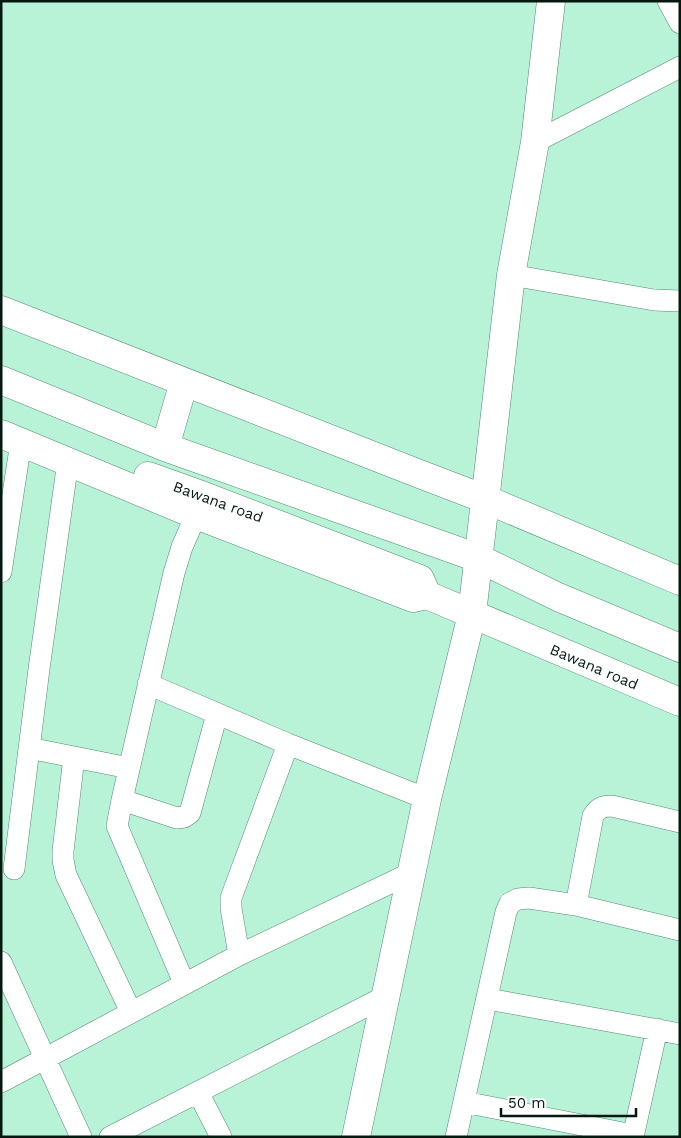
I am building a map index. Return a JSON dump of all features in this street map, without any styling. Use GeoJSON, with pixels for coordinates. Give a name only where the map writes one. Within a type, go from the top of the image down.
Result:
{"type":"FeatureCollection","features":[{"type":"Feature","properties":{"kind":"street"},"geometry":{"type":"LineString","coordinates":[[356,1137],[426,799],[472,614],[511,275],[535,142],[551,1]]}},
{"type":"Feature","properties":{"kind":"street"},"geometry":{"type":"LineString","coordinates":[[668,1],[680,23]]}},
{"type":"Feature","properties":{"kind":"street"},"geometry":{"type":"LineString","coordinates":[[535,142],[680,67]]}},
{"type":"Feature","properties":{"kind":"street"},"geometry":{"type":"LineString","coordinates":[[511,275],[654,300],[680,301]]}},
{"type":"Feature","properties":{"kind":"street"},"geometry":{"type":"LineString","coordinates":[[1,310],[485,499],[680,581]]}},
{"type":"Feature","properties":{"kind":"street"},"geometry":{"type":"LineString","coordinates":[[1,380],[165,447],[478,558],[558,597],[680,648]]}},
{"type":"Feature","properties":{"kind":"street"},"geometry":{"type":"LineString","coordinates":[[165,447],[184,382]]}},
{"type":"Feature","properties":{"kind":"street","name":"Bawana road"},"geometry":{"type":"LineString","coordinates":[[1,417],[125,468],[204,496],[420,579],[427,595]]}},
{"type":"Feature","properties":{"kind":"street"},"geometry":{"type":"LineString","coordinates":[[1,572],[11,438]]}},
{"type":"Feature","properties":{"kind":"street","name":"Bawana road"},"geometry":{"type":"LineString","coordinates":[[11,438],[196,514],[413,598],[427,595],[680,702]]}},
{"type":"Feature","properties":{"kind":"street"},"geometry":{"type":"LineString","coordinates":[[14,869],[68,461]]}},
{"type":"Feature","properties":{"kind":"street"},"geometry":{"type":"LineString","coordinates":[[184,984],[118,826],[129,768],[174,573],[182,547],[196,514]]}},
{"type":"Feature","properties":{"kind":"street"},"geometry":{"type":"LineString","coordinates":[[148,684],[288,744],[426,799]]}},
{"type":"Feature","properties":{"kind":"street"},"geometry":{"type":"LineString","coordinates":[[122,800],[177,818],[184,817],[190,813],[217,714]]}},
{"type":"Feature","properties":{"kind":"street"},"geometry":{"type":"LineString","coordinates":[[239,956],[231,898],[288,744]]}},
{"type":"Feature","properties":{"kind":"street"},"geometry":{"type":"LineString","coordinates":[[29,748],[129,768]]}},
{"type":"Feature","properties":{"kind":"street"},"geometry":{"type":"LineString","coordinates":[[74,757],[63,851],[66,875],[132,1012]]}},
{"type":"Feature","properties":{"kind":"street"},"geometry":{"type":"LineString","coordinates":[[576,904],[593,816],[597,809],[604,806],[612,806],[680,822]]}},
{"type":"Feature","properties":{"kind":"street"},"geometry":{"type":"LineString","coordinates":[[1,1082],[184,984],[411,873]]}},
{"type":"Feature","properties":{"kind":"street"},"geometry":{"type":"LineString","coordinates":[[456,1137],[506,912],[510,903],[518,899],[528,898],[576,904],[680,930]]}},
{"type":"Feature","properties":{"kind":"street"},"geometry":{"type":"LineString","coordinates":[[1,962],[81,1137]]}},
{"type":"Feature","properties":{"kind":"street"},"geometry":{"type":"LineString","coordinates":[[110,1137],[386,996]]}},
{"type":"Feature","properties":{"kind":"street"},"geometry":{"type":"LineString","coordinates":[[488,999],[680,1034]]}},
{"type":"Feature","properties":{"kind":"street"},"geometry":{"type":"LineString","coordinates":[[464,1102],[633,1136],[657,1029]]}},
{"type":"Feature","properties":{"kind":"street"},"geometry":{"type":"LineString","coordinates":[[198,1092],[221,1137]]}}]}
